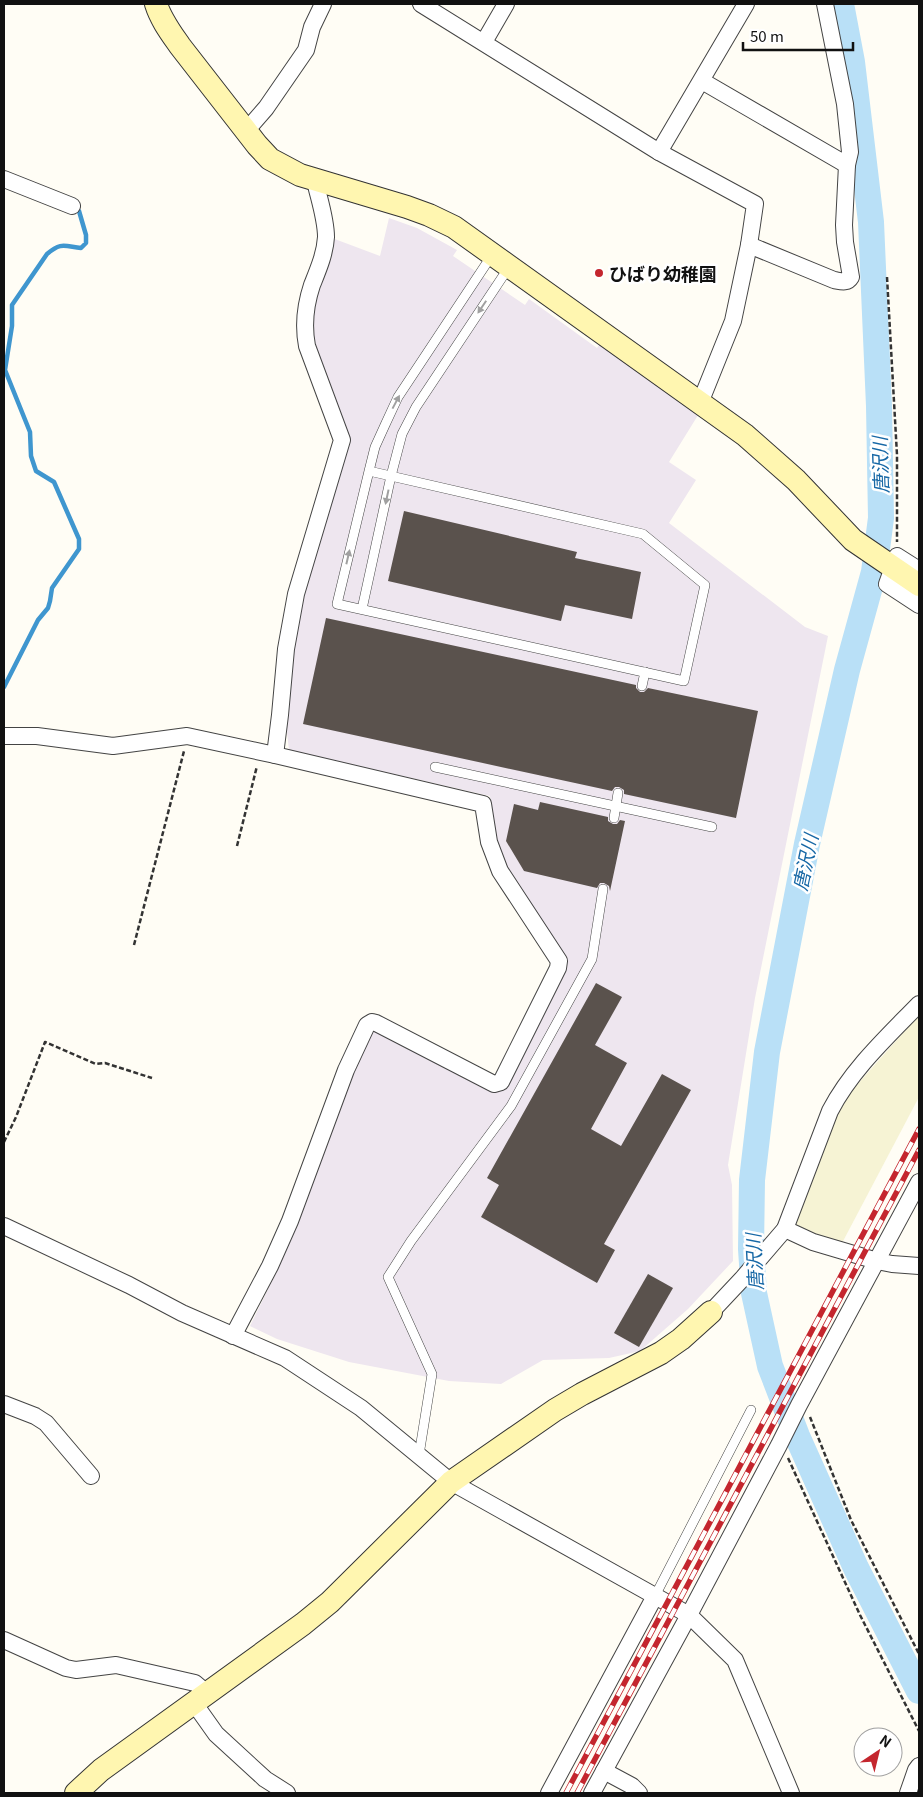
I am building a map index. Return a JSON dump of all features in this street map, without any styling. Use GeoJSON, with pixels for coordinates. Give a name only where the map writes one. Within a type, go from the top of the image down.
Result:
{"type":"FeatureCollection","features":[{"type":"Feature","properties":{"kind":"street"},"geometry":{"type":"LineString","coordinates":[[156,4],[168,30],[270,159],[286,169],[315,181],[407,207],[454,227],[745,435],[796,480],[853,540],[866,550],[907,567],[887,584],[919,605]]}},
{"type":"Feature","properties":{"kind":"street"},"geometry":{"type":"LineString","coordinates":[[246,131],[266,108],[306,50],[312,26],[323,4]]}},
{"type":"Feature","properties":{"kind":"street"},"geometry":{"type":"LineString","coordinates":[[421,4],[659,152],[755,204],[749,245],[733,321],[700,403]]}},
{"type":"Feature","properties":{"kind":"street"},"geometry":{"type":"LineString","coordinates":[[484,42],[506,4]]}},
{"type":"Feature","properties":{"kind":"street"},"geometry":{"type":"LineString","coordinates":[[659,152],[702,82],[746,4]]}},
{"type":"Feature","properties":{"kind":"street"},"geometry":{"type":"LineString","coordinates":[[749,245],[834,280],[845,282],[849,280],[852,273],[844,232],[847,165],[850,152],[845,104],[825,4]]}},
{"type":"Feature","properties":{"kind":"street"},"geometry":{"type":"LineString","coordinates":[[702,82],[847,165]]}},
{"type":"Feature","properties":{"kind":"street"},"geometry":{"type":"LineString","coordinates":[[4,179],[72,206]]}},
{"type":"Feature","properties":{"kind":"street"},"geometry":{"type":"LineString","coordinates":[[267,754],[280,715],[286,649],[296,594],[342,440],[307,346],[305,333],[304,322],[308,301],[322,258],[326,237],[324,219],[315,181]]}},
{"type":"Feature","properties":{"kind":"street"},"geometry":{"type":"LineString","coordinates":[[4,736],[37,736],[113,746],[187,736],[483,804],[488,842],[500,871],[559,961],[558,968],[501,1082],[494,1084],[376,1023],[372,1022],[367,1025],[346,1070],[286,1230],[270,1266],[233,1336]]}},
{"type":"Feature","properties":{"kind":"street"},"geometry":{"type":"LineString","coordinates":[[76,1793],[101,1770],[201,1699],[330,1602],[451,1482],[555,1410],[661,1353],[681,1339],[710,1312],[742,1279],[785,1229],[830,1111],[840,1092],[867,1057],[919,1004]]}},
{"type":"Feature","properties":{"kind":"street"},"geometry":{"type":"LineString","coordinates":[[592,1793],[689,1616],[798,1407],[919,1182]]}},
{"type":"Feature","properties":{"kind":"street"},"geometry":{"type":"LineString","coordinates":[[4,1226],[129,1285],[182,1313],[285,1358],[360,1408],[451,1482],[689,1616],[735,1660],[791,1793]]}},
{"type":"Feature","properties":{"kind":"street"},"geometry":{"type":"LineString","coordinates":[[785,1229],[813,1242],[877,1261],[919,1266]]}},
{"type":"Feature","properties":{"kind":"street"},"geometry":{"type":"LineString","coordinates":[[4,1404],[35,1416],[46,1423],[91,1476]]}},
{"type":"Feature","properties":{"kind":"street"},"geometry":{"type":"LineString","coordinates":[[549,1793],[655,1596]]}},
{"type":"Feature","properties":{"kind":"street"},"geometry":{"type":"LineString","coordinates":[[4,1640],[66,1668],[76,1670],[116,1665],[195,1683],[216,1734],[265,1779],[287,1793]]}},
{"type":"Feature","properties":{"kind":"street"},"geometry":{"type":"LineString","coordinates":[[908,1793],[919,1766]]}},
{"type":"Feature","properties":{"kind":"street"},"geometry":{"type":"LineString","coordinates":[[604,1771],[632,1786],[639,1793]]}},
{"type":"Feature","properties":{"kind":"lane"},"geometry":{"type":"LineString","coordinates":[[368,471],[643,534],[705,585],[684,681],[337,604],[368,471],[378,440],[398,397],[501,260]]}},
{"type":"Feature","properties":{"kind":"lane"},"geometry":{"type":"LineString","coordinates":[[362,609],[402,434],[501,260]]}},
{"type":"Feature","properties":{"kind":"lane"},"geometry":{"type":"LineString","coordinates":[[642,686],[645,672]]}},
{"type":"Feature","properties":{"kind":"lane"},"geometry":{"type":"LineString","coordinates":[[435,766],[712,827]]}},
{"type":"Feature","properties":{"kind":"lane"},"geometry":{"type":"LineString","coordinates":[[614,818],[618,792]]}},
{"type":"Feature","properties":{"kind":"lane"},"geometry":{"type":"LineString","coordinates":[[419,1455],[432,1374],[388,1277],[412,1241],[511,1106],[592,959],[603,889]]}},
{"type":"Feature","properties":{"kind":"lane"},"geometry":{"type":"LineString","coordinates":[[655,1596],[751,1410]]}},
{"type":"Feature","properties":{"kind":"path"},"geometry":{"type":"LineString","coordinates":[[888,277],[887,289],[907,567]]}},
{"type":"Feature","properties":{"kind":"path"},"geometry":{"type":"LineString","coordinates":[[134,945],[183,758],[187,736]]}},
{"type":"Feature","properties":{"kind":"path"},"geometry":{"type":"LineString","coordinates":[[237,846],[267,754]]}},
{"type":"Feature","properties":{"kind":"path"},"geometry":{"type":"LineString","coordinates":[[4,1142],[16,1117],[45,1042],[96,1064],[105,1063],[152,1078]]}},
{"type":"Feature","properties":{"kind":"path"},"geometry":{"type":"LineString","coordinates":[[798,1407],[807,1410],[851,1520],[919,1654]]}},
{"type":"Feature","properties":{"kind":"path"},"geometry":{"type":"LineString","coordinates":[[781,1441],[860,1616],[919,1731]]}},
{"type":"Feature","properties":{"kind":"shaded area"},"geometry":{"type":"Polygon","coordinates":[[[389,218],[417,228],[457,250],[453,256],[525,305],[529,299],[597,348],[602,341],[700,412],[669,462],[696,480],[669,523],[805,627],[828,636],[755,998],[728,1165],[732,1185],[733,1261],[688,1309],[640,1351],[609,1358],[543,1360],[501,1384],[449,1381],[349,1362],[277,1339],[250,1326],[298,1224],[369,1031],[376,1029],[500,1092],[565,968],[566,958],[506,868],[495,841],[490,796],[289,750],[285,715],[302,595],[348,442],[314,346],[312,312],[332,238],[380,256],[389,218]]]}},
{"type":"Feature","properties":{"kind":"shaded area"},"geometry":{"type":"Polygon","coordinates":[[[919,1015],[919,1097],[841,1245],[815,1238],[797,1226],[796,1218],[840,1104],[919,1015]]]}},
{"type":"Feature","properties":{"kind":"building"},"geometry":{"type":"Polygon","coordinates":[[[404,511],[577,552],[575,558],[641,572],[632,619],[565,605],[561,621],[388,581],[404,511]]]}},
{"type":"Feature","properties":{"kind":"building"},"geometry":{"type":"Polygon","coordinates":[[[326,618],[636,685],[640,692],[644,692],[648,688],[758,711],[736,818],[624,794],[624,790],[619,787],[615,787],[612,791],[303,724],[326,618]]]}},
{"type":"Feature","properties":{"kind":"building"},"geometry":{"type":"Polygon","coordinates":[[[540,802],[608,817],[608,821],[613,824],[617,824],[620,820],[625,821],[610,891],[609,886],[604,883],[600,883],[597,888],[524,871],[506,841],[514,804],[538,810],[540,802]]]}},
{"type":"Feature","properties":{"kind":"building"},"geometry":{"type":"Polygon","coordinates":[[[596,983],[622,997],[595,1045],[627,1063],[591,1129],[621,1146],[662,1074],[691,1090],[604,1244],[615,1250],[597,1283],[481,1217],[499,1185],[487,1178],[596,983]]]}},
{"type":"Feature","properties":{"kind":"building"},"geometry":{"type":"Polygon","coordinates":[[[648,1274],[673,1288],[639,1347],[614,1333],[648,1274]]]}},
{"type":"Feature","properties":{"kind":"waterway","name":"唐沢川"},"geometry":{"type":"LineString","coordinates":[[841,4],[852,62],[871,222],[879,406],[881,518],[874,572],[847,670],[807,844],[767,1052],[752,1180],[751,1249],[754,1293],[770,1366],[797,1436],[856,1568],[919,1691]]}},
{"type":"Feature","properties":{"kind":"waterway"},"geometry":{"type":"LineString","coordinates":[[4,687],[38,620],[48,608],[52,588],[79,549],[79,539],[54,482],[36,471],[31,456],[30,432],[5,370],[12,326],[12,305],[47,254],[59,246],[81,248],[86,243],[86,235],[79,211]]}},
{"type":"Feature","properties":{"kind":"railway"},"geometry":{"type":"LineString","coordinates":[[566,1793],[919,1129]]}},
{"type":"Feature","properties":{"kind":"railway"},"geometry":{"type":"LineString","coordinates":[[577,1793],[919,1150]]}},
{"type":"Feature","properties":{"kind":"place","name":"ひばり幼稚園"},"geometry":{"type":"Point","coordinates":[599,273]}}]}
